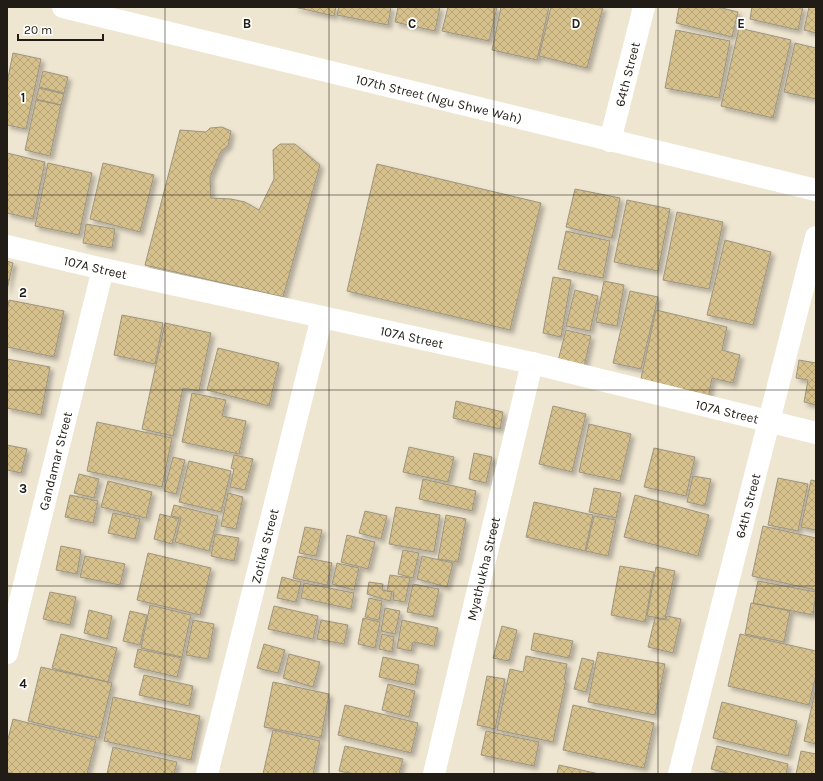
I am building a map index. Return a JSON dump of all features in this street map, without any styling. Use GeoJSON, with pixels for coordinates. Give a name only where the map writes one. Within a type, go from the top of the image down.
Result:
{"type":"FeatureCollection","features":[{"type":"Feature","properties":{"kind":"street","name":"107th Street (Ngu Shwe Wah)"},"geometry":{"type":"LineString","coordinates":[[63,7],[816,190]]}},
{"type":"Feature","properties":{"kind":"street","name":"64th Street"},"geometry":{"type":"LineString","coordinates":[[610,141],[644,7]]}},
{"type":"Feature","properties":{"kind":"street","name":"64th Street"},"geometry":{"type":"LineString","coordinates":[[679,774],[816,237]]}},
{"type":"Feature","properties":{"kind":"street","name":"107A Street"},"geometry":{"type":"LineString","coordinates":[[7,246],[103,269],[532,363],[816,433]]}},
{"type":"Feature","properties":{"kind":"street","name":"Gandamar Street"},"geometry":{"type":"LineString","coordinates":[[7,653],[103,269]]}},
{"type":"Feature","properties":{"kind":"street","name":"Zotika Street"},"geometry":{"type":"LineString","coordinates":[[207,774],[322,317]]}},
{"type":"Feature","properties":{"kind":"street","name":"Myathukha Street"},"geometry":{"type":"LineString","coordinates":[[434,774],[532,363]]}},
{"type":"Feature","properties":{"kind":"building"},"geometry":{"type":"Polygon","coordinates":[[[294,7],[336,7],[334,16],[294,7]]]}},
{"type":"Feature","properties":{"kind":"building"},"geometry":{"type":"Polygon","coordinates":[[[339,7],[391,7],[388,25],[337,15],[339,7]]]}},
{"type":"Feature","properties":{"kind":"building"},"geometry":{"type":"Polygon","coordinates":[[[398,7],[440,7],[435,31],[395,22],[398,7]]]}},
{"type":"Feature","properties":{"kind":"building"},"geometry":{"type":"Polygon","coordinates":[[[448,7],[497,7],[489,41],[442,31],[448,7]]]}},
{"type":"Feature","properties":{"kind":"building"},"geometry":{"type":"Polygon","coordinates":[[[501,7],[549,7],[537,60],[492,50],[501,7]]]}},
{"type":"Feature","properties":{"kind":"building"},"geometry":{"type":"Polygon","coordinates":[[[551,7],[603,7],[587,68],[539,56],[551,7]]]}},
{"type":"Feature","properties":{"kind":"building"},"geometry":{"type":"Polygon","coordinates":[[[679,7],[718,7],[738,12],[732,37],[676,23],[679,7]]]}},
{"type":"Feature","properties":{"kind":"building"},"geometry":{"type":"Polygon","coordinates":[[[752,7],[803,7],[798,30],[750,19],[752,7]]]}},
{"type":"Feature","properties":{"kind":"building"},"geometry":{"type":"Polygon","coordinates":[[[809,7],[816,7],[816,33],[804,30],[809,7]]]}},
{"type":"Feature","properties":{"kind":"building"},"geometry":{"type":"Polygon","coordinates":[[[739,28],[791,40],[773,118],[721,106],[739,28]]]}},
{"type":"Feature","properties":{"kind":"building"},"geometry":{"type":"Polygon","coordinates":[[[676,30],[730,41],[719,98],[665,88],[676,30]]]}},
{"type":"Feature","properties":{"kind":"building"},"geometry":{"type":"Polygon","coordinates":[[[795,43],[816,48],[816,99],[784,92],[795,43]]]}},
{"type":"Feature","properties":{"kind":"building"},"geometry":{"type":"Polygon","coordinates":[[[13,53],[41,59],[26,129],[7,125],[7,83],[13,53]]]}},
{"type":"Feature","properties":{"kind":"building"},"geometry":{"type":"Polygon","coordinates":[[[43,71],[68,77],[64,93],[39,87],[43,71]]]}},
{"type":"Feature","properties":{"kind":"building"},"geometry":{"type":"Polygon","coordinates":[[[39,88],[64,94],[61,105],[36,99],[39,88]]]}},
{"type":"Feature","properties":{"kind":"building"},"geometry":{"type":"Polygon","coordinates":[[[36,100],[61,105],[50,156],[25,150],[36,100]]]}},
{"type":"Feature","properties":{"kind":"building"},"geometry":{"type":"Polygon","coordinates":[[[222,127],[231,131],[228,146],[221,151],[210,177],[211,198],[231,199],[245,202],[259,210],[274,179],[273,150],[280,144],[295,144],[320,165],[283,297],[145,265],[180,130],[206,132],[210,128],[222,127]]]}},
{"type":"Feature","properties":{"kind":"building"},"geometry":{"type":"Polygon","coordinates":[[[7,153],[45,162],[33,219],[7,213],[7,153]]]}},
{"type":"Feature","properties":{"kind":"building"},"geometry":{"type":"Polygon","coordinates":[[[48,163],[92,173],[79,235],[35,226],[48,163]]]}},
{"type":"Feature","properties":{"kind":"building"},"geometry":{"type":"Polygon","coordinates":[[[103,163],[154,175],[140,232],[90,219],[103,163]]]}},
{"type":"Feature","properties":{"kind":"building"},"geometry":{"type":"Polygon","coordinates":[[[377,164],[541,203],[510,330],[347,291],[377,164]]]}},
{"type":"Feature","properties":{"kind":"building"},"geometry":{"type":"Polygon","coordinates":[[[575,189],[620,198],[612,238],[566,227],[575,189]]]}},
{"type":"Feature","properties":{"kind":"building"},"geometry":{"type":"Polygon","coordinates":[[[627,200],[670,209],[658,271],[614,262],[627,200]]]}},
{"type":"Feature","properties":{"kind":"building"},"geometry":{"type":"Polygon","coordinates":[[[677,212],[723,222],[709,289],[663,280],[677,212]]]}},
{"type":"Feature","properties":{"kind":"building"},"geometry":{"type":"Polygon","coordinates":[[[86,224],[115,229],[112,248],[83,243],[86,224]]]}},
{"type":"Feature","properties":{"kind":"building"},"geometry":{"type":"Polygon","coordinates":[[[566,231],[610,241],[603,278],[558,269],[566,231]]]}},
{"type":"Feature","properties":{"kind":"building"},"geometry":{"type":"Polygon","coordinates":[[[725,240],[771,252],[753,325],[707,315],[725,240]]]}},
{"type":"Feature","properties":{"kind":"building"},"geometry":{"type":"Polygon","coordinates":[[[7,261],[13,263],[7,290],[7,261]]]}},
{"type":"Feature","properties":{"kind":"building"},"geometry":{"type":"Polygon","coordinates":[[[553,277],[571,280],[561,337],[543,333],[553,277]]]}},
{"type":"Feature","properties":{"kind":"building"},"geometry":{"type":"Polygon","coordinates":[[[604,281],[624,285],[617,326],[596,322],[604,281]]]}},
{"type":"Feature","properties":{"kind":"building"},"geometry":{"type":"Polygon","coordinates":[[[575,290],[598,296],[590,331],[566,326],[575,290]]]}},
{"type":"Feature","properties":{"kind":"building"},"geometry":{"type":"Polygon","coordinates":[[[630,291],[658,297],[641,369],[613,363],[630,291]]]}},
{"type":"Feature","properties":{"kind":"building"},"geometry":{"type":"Polygon","coordinates":[[[9,300],[64,311],[54,357],[7,347],[7,312],[9,300]]]}},
{"type":"Feature","properties":{"kind":"building"},"geometry":{"type":"Polygon","coordinates":[[[656,310],[727,327],[722,350],[740,355],[733,383],[712,378],[708,399],[640,383],[656,310]]]}},
{"type":"Feature","properties":{"kind":"building"},"geometry":{"type":"Polygon","coordinates":[[[122,315],[163,323],[155,364],[114,355],[122,315]]]}},
{"type":"Feature","properties":{"kind":"building"},"geometry":{"type":"Polygon","coordinates":[[[165,323],[211,333],[199,391],[183,388],[173,436],[142,429],[165,323]]]}},
{"type":"Feature","properties":{"kind":"building"},"geometry":{"type":"Polygon","coordinates":[[[566,330],[591,336],[584,367],[558,361],[566,330]]]}},
{"type":"Feature","properties":{"kind":"building"},"geometry":{"type":"Polygon","coordinates":[[[218,348],[279,363],[269,406],[207,390],[218,348]]]}},
{"type":"Feature","properties":{"kind":"building"},"geometry":{"type":"Polygon","coordinates":[[[7,359],[50,367],[41,415],[7,408],[7,359]]]}},
{"type":"Feature","properties":{"kind":"building"},"geometry":{"type":"Polygon","coordinates":[[[799,360],[816,363],[816,405],[804,402],[808,380],[796,378],[799,360]]]}},
{"type":"Feature","properties":{"kind":"building"},"geometry":{"type":"Polygon","coordinates":[[[192,393],[226,400],[222,416],[246,421],[239,454],[182,442],[192,393]]]}},
{"type":"Feature","properties":{"kind":"building"},"geometry":{"type":"Polygon","coordinates":[[[456,401],[503,412],[500,429],[453,418],[456,401]]]}},
{"type":"Feature","properties":{"kind":"building"},"geometry":{"type":"Polygon","coordinates":[[[553,406],[586,414],[572,472],[539,464],[553,406]]]}},
{"type":"Feature","properties":{"kind":"building"},"geometry":{"type":"Polygon","coordinates":[[[97,422],[172,438],[162,487],[87,471],[97,422]]]}},
{"type":"Feature","properties":{"kind":"building"},"geometry":{"type":"Polygon","coordinates":[[[589,424],[631,434],[620,481],[579,472],[589,424]]]}},
{"type":"Feature","properties":{"kind":"building"},"geometry":{"type":"Polygon","coordinates":[[[7,445],[27,449],[21,473],[7,470],[7,445]]]}},
{"type":"Feature","properties":{"kind":"building"},"geometry":{"type":"Polygon","coordinates":[[[409,447],[454,457],[448,482],[403,472],[409,447]]]}},
{"type":"Feature","properties":{"kind":"building"},"geometry":{"type":"Polygon","coordinates":[[[654,448],[695,457],[686,496],[644,487],[654,448]]]}},
{"type":"Feature","properties":{"kind":"building"},"geometry":{"type":"Polygon","coordinates":[[[474,453],[492,457],[486,483],[469,479],[474,453]]]}},
{"type":"Feature","properties":{"kind":"building"},"geometry":{"type":"Polygon","coordinates":[[[234,455],[253,459],[245,490],[230,487],[234,469],[231,468],[234,455]]]}},
{"type":"Feature","properties":{"kind":"building"},"geometry":{"type":"Polygon","coordinates":[[[173,457],[185,460],[176,494],[164,491],[173,457]]]}},
{"type":"Feature","properties":{"kind":"building"},"geometry":{"type":"Polygon","coordinates":[[[189,461],[231,471],[221,512],[179,502],[189,461]]]}},
{"type":"Feature","properties":{"kind":"building"},"geometry":{"type":"Polygon","coordinates":[[[79,474],[99,479],[94,498],[74,493],[79,474]]]}},
{"type":"Feature","properties":{"kind":"building"},"geometry":{"type":"Polygon","coordinates":[[[693,476],[711,479],[705,506],[687,502],[693,476]]]}},
{"type":"Feature","properties":{"kind":"building"},"geometry":{"type":"Polygon","coordinates":[[[778,478],[808,484],[798,531],[768,525],[778,478]]]}},
{"type":"Feature","properties":{"kind":"building"},"geometry":{"type":"Polygon","coordinates":[[[423,479],[476,491],[472,511],[419,499],[423,479]]]}},
{"type":"Feature","properties":{"kind":"building"},"geometry":{"type":"Polygon","coordinates":[[[811,480],[816,481],[816,530],[801,527],[811,480]]]}},
{"type":"Feature","properties":{"kind":"building"},"geometry":{"type":"Polygon","coordinates":[[[108,481],[152,492],[146,518],[101,507],[108,481]]]}},
{"type":"Feature","properties":{"kind":"building"},"geometry":{"type":"Polygon","coordinates":[[[594,488],[621,493],[616,518],[589,512],[594,488]]]}},
{"type":"Feature","properties":{"kind":"building"},"geometry":{"type":"Polygon","coordinates":[[[228,493],[243,497],[236,529],[221,526],[228,493]]]}},
{"type":"Feature","properties":{"kind":"building"},"geometry":{"type":"Polygon","coordinates":[[[70,495],[98,501],[93,523],[65,517],[70,495]]]}},
{"type":"Feature","properties":{"kind":"building"},"geometry":{"type":"Polygon","coordinates":[[[635,495],[709,515],[698,556],[624,537],[635,495]]]}},
{"type":"Feature","properties":{"kind":"building"},"geometry":{"type":"Polygon","coordinates":[[[534,502],[593,515],[585,551],[526,537],[534,502]]]}},
{"type":"Feature","properties":{"kind":"building"},"geometry":{"type":"Polygon","coordinates":[[[174,505],[218,516],[209,551],[175,542],[181,518],[171,516],[174,505]]]}},
{"type":"Feature","properties":{"kind":"building"},"geometry":{"type":"Polygon","coordinates":[[[396,507],[440,515],[434,552],[389,544],[396,507]]]}},
{"type":"Feature","properties":{"kind":"building"},"geometry":{"type":"Polygon","coordinates":[[[365,511],[387,516],[381,539],[359,533],[365,511]]]}},
{"type":"Feature","properties":{"kind":"building"},"geometry":{"type":"Polygon","coordinates":[[[113,513],[140,519],[135,539],[108,533],[113,513]]]}},
{"type":"Feature","properties":{"kind":"building"},"geometry":{"type":"Polygon","coordinates":[[[160,514],[179,519],[172,544],[154,539],[160,514]]]}},
{"type":"Feature","properties":{"kind":"building"},"geometry":{"type":"Polygon","coordinates":[[[446,515],[466,519],[458,562],[438,559],[446,515]]]}},
{"type":"Feature","properties":{"kind":"building"},"geometry":{"type":"Polygon","coordinates":[[[594,516],[616,520],[608,556],[586,551],[594,516]]]}},
{"type":"Feature","properties":{"kind":"building"},"geometry":{"type":"Polygon","coordinates":[[[763,526],[816,538],[816,590],[752,576],[763,526]]]}},
{"type":"Feature","properties":{"kind":"building"},"geometry":{"type":"Polygon","coordinates":[[[305,527],[322,530],[316,556],[299,553],[305,527]]]}},
{"type":"Feature","properties":{"kind":"building"},"geometry":{"type":"Polygon","coordinates":[[[215,534],[239,538],[234,561],[211,556],[215,534]]]}},
{"type":"Feature","properties":{"kind":"building"},"geometry":{"type":"Polygon","coordinates":[[[347,535],[375,542],[368,569],[341,562],[347,535]]]}},
{"type":"Feature","properties":{"kind":"building"},"geometry":{"type":"Polygon","coordinates":[[[61,546],[81,550],[77,574],[56,570],[61,546]]]}},
{"type":"Feature","properties":{"kind":"building"},"geometry":{"type":"Polygon","coordinates":[[[403,550],[419,553],[413,578],[398,574],[403,550]]]}},
{"type":"Feature","properties":{"kind":"building"},"geometry":{"type":"Polygon","coordinates":[[[148,553],[211,568],[200,615],[137,600],[148,553]]]}},
{"type":"Feature","properties":{"kind":"building"},"geometry":{"type":"Polygon","coordinates":[[[85,556],[125,564],[120,585],[80,577],[85,556]]]}},
{"type":"Feature","properties":{"kind":"building"},"geometry":{"type":"Polygon","coordinates":[[[298,556],[332,563],[327,585],[293,578],[298,556]]]}},
{"type":"Feature","properties":{"kind":"building"},"geometry":{"type":"Polygon","coordinates":[[[422,556],[453,563],[447,587],[417,579],[422,556]]]}},
{"type":"Feature","properties":{"kind":"building"},"geometry":{"type":"Polygon","coordinates":[[[337,563],[359,568],[354,590],[332,584],[337,563]]]}},
{"type":"Feature","properties":{"kind":"building"},"geometry":{"type":"Polygon","coordinates":[[[620,566],[654,572],[645,622],[611,615],[620,566]]]}},
{"type":"Feature","properties":{"kind":"building"},"geometry":{"type":"Polygon","coordinates":[[[656,567],[675,571],[665,619],[647,616],[656,567]]]}},
{"type":"Feature","properties":{"kind":"building"},"geometry":{"type":"Polygon","coordinates":[[[390,575],[410,578],[405,602],[393,600],[394,592],[387,591],[390,575]]]}},
{"type":"Feature","properties":{"kind":"building"},"geometry":{"type":"Polygon","coordinates":[[[282,577],[301,582],[296,602],[277,598],[282,577]]]}},
{"type":"Feature","properties":{"kind":"building"},"geometry":{"type":"Polygon","coordinates":[[[758,581],[816,592],[813,615],[753,603],[758,581]]]}},
{"type":"Feature","properties":{"kind":"building"},"geometry":{"type":"Polygon","coordinates":[[[369,582],[383,584],[382,590],[392,592],[390,601],[367,594],[369,582]]]}},
{"type":"Feature","properties":{"kind":"building"},"geometry":{"type":"Polygon","coordinates":[[[304,583],[354,593],[351,609],[301,598],[304,583]]]}},
{"type":"Feature","properties":{"kind":"building"},"geometry":{"type":"Polygon","coordinates":[[[413,584],[439,589],[433,617],[407,612],[413,584]]]}},
{"type":"Feature","properties":{"kind":"building"},"geometry":{"type":"Polygon","coordinates":[[[50,592],[76,597],[70,625],[43,619],[50,592]]]}},
{"type":"Feature","properties":{"kind":"building"},"geometry":{"type":"Polygon","coordinates":[[[369,598],[382,601],[379,620],[365,617],[369,598]]]}},
{"type":"Feature","properties":{"kind":"building"},"geometry":{"type":"Polygon","coordinates":[[[751,603],[790,611],[784,642],[745,634],[751,603]]]}},
{"type":"Feature","properties":{"kind":"building"},"geometry":{"type":"Polygon","coordinates":[[[150,605],[191,615],[182,657],[141,648],[150,605]]]}},
{"type":"Feature","properties":{"kind":"building"},"geometry":{"type":"Polygon","coordinates":[[[274,606],[318,616],[313,639],[268,629],[274,606]]]}},
{"type":"Feature","properties":{"kind":"building"},"geometry":{"type":"Polygon","coordinates":[[[385,608],[400,611],[395,634],[381,631],[385,608]]]}},
{"type":"Feature","properties":{"kind":"building"},"geometry":{"type":"Polygon","coordinates":[[[89,610],[112,616],[107,639],[84,633],[89,610]]]}},
{"type":"Feature","properties":{"kind":"building"},"geometry":{"type":"Polygon","coordinates":[[[130,611],[147,615],[140,645],[123,641],[130,611]]]}},
{"type":"Feature","properties":{"kind":"building"},"geometry":{"type":"Polygon","coordinates":[[[667,616],[681,619],[673,653],[648,647],[655,618],[666,620],[667,616]]]}},
{"type":"Feature","properties":{"kind":"building"},"geometry":{"type":"Polygon","coordinates":[[[363,618],[380,622],[375,648],[358,644],[363,618]]]}},
{"type":"Feature","properties":{"kind":"building"},"geometry":{"type":"Polygon","coordinates":[[[193,620],[214,624],[208,659],[186,655],[193,620]]]}},
{"type":"Feature","properties":{"kind":"building"},"geometry":{"type":"Polygon","coordinates":[[[321,620],[348,625],[344,644],[317,639],[321,620]]]}},
{"type":"Feature","properties":{"kind":"building"},"geometry":{"type":"Polygon","coordinates":[[[402,620],[438,628],[434,646],[413,642],[411,651],[397,648],[402,620]]]}},
{"type":"Feature","properties":{"kind":"building"},"geometry":{"type":"Polygon","coordinates":[[[502,626],[517,630],[509,661],[493,658],[502,626]]]}},
{"type":"Feature","properties":{"kind":"building"},"geometry":{"type":"Polygon","coordinates":[[[534,633],[573,641],[569,658],[531,650],[534,633]]]}},
{"type":"Feature","properties":{"kind":"building"},"geometry":{"type":"Polygon","coordinates":[[[61,634],[117,648],[108,682],[52,668],[61,634]]]}},
{"type":"Feature","properties":{"kind":"building"},"geometry":{"type":"Polygon","coordinates":[[[382,634],[394,637],[392,652],[379,649],[382,634]]]}},
{"type":"Feature","properties":{"kind":"building"},"geometry":{"type":"Polygon","coordinates":[[[740,634],[816,651],[816,675],[809,705],[728,686],[740,634]]]}},
{"type":"Feature","properties":{"kind":"building"},"geometry":{"type":"Polygon","coordinates":[[[264,644],[285,650],[278,673],[257,668],[264,644]]]}},
{"type":"Feature","properties":{"kind":"building"},"geometry":{"type":"Polygon","coordinates":[[[138,649],[182,658],[177,677],[134,667],[138,649]]]}},
{"type":"Feature","properties":{"kind":"building"},"geometry":{"type":"Polygon","coordinates":[[[598,652],[665,664],[655,715],[588,702],[598,652]]]}},
{"type":"Feature","properties":{"kind":"building"},"geometry":{"type":"Polygon","coordinates":[[[289,654],[320,662],[313,687],[283,678],[289,654]]]}},
{"type":"Feature","properties":{"kind":"building"},"geometry":{"type":"Polygon","coordinates":[[[526,656],[567,664],[564,680],[566,680],[553,742],[497,730],[510,669],[523,672],[526,656]]]}},
{"type":"Feature","properties":{"kind":"building"},"geometry":{"type":"Polygon","coordinates":[[[383,657],[419,665],[415,685],[379,677],[383,657]]]}},
{"type":"Feature","properties":{"kind":"building"},"geometry":{"type":"Polygon","coordinates":[[[582,658],[594,661],[586,692],[574,689],[582,658]]]}},
{"type":"Feature","properties":{"kind":"building"},"geometry":{"type":"Polygon","coordinates":[[[41,667],[112,683],[99,738],[28,721],[41,667]]]}},
{"type":"Feature","properties":{"kind":"building"},"geometry":{"type":"Polygon","coordinates":[[[144,675],[193,686],[189,706],[139,695],[144,675]]]}},
{"type":"Feature","properties":{"kind":"building"},"geometry":{"type":"Polygon","coordinates":[[[487,676],[505,679],[495,729],[477,725],[487,676]]]}},
{"type":"Feature","properties":{"kind":"building"},"geometry":{"type":"Polygon","coordinates":[[[273,682],[329,694],[321,738],[264,727],[273,682]]]}},
{"type":"Feature","properties":{"kind":"building"},"geometry":{"type":"Polygon","coordinates":[[[388,684],[415,691],[409,717],[382,710],[388,684]]]}},
{"type":"Feature","properties":{"kind":"building"},"geometry":{"type":"Polygon","coordinates":[[[815,692],[816,693],[816,744],[804,741],[815,692]]]}},
{"type":"Feature","properties":{"kind":"building"},"geometry":{"type":"Polygon","coordinates":[[[113,697],[200,716],[191,760],[104,741],[113,697]]]}},
{"type":"Feature","properties":{"kind":"building"},"geometry":{"type":"Polygon","coordinates":[[[722,702],[797,721],[788,756],[713,738],[722,702]]]}},
{"type":"Feature","properties":{"kind":"building"},"geometry":{"type":"Polygon","coordinates":[[[345,705],[418,723],[411,753],[338,735],[345,705]]]}},
{"type":"Feature","properties":{"kind":"building"},"geometry":{"type":"Polygon","coordinates":[[[573,705],[654,723],[644,768],[563,750],[573,705]]]}},
{"type":"Feature","properties":{"kind":"building"},"geometry":{"type":"Polygon","coordinates":[[[13,719],[96,740],[87,774],[14,774],[7,772],[7,743],[13,719]]]}},
{"type":"Feature","properties":{"kind":"building"},"geometry":{"type":"Polygon","coordinates":[[[273,730],[320,741],[313,774],[263,774],[273,730]]]}},
{"type":"Feature","properties":{"kind":"building"},"geometry":{"type":"Polygon","coordinates":[[[486,731],[539,742],[534,766],[481,755],[486,731]]]}},
{"type":"Feature","properties":{"kind":"building"},"geometry":{"type":"Polygon","coordinates":[[[345,746],[403,759],[399,774],[355,774],[339,771],[345,746]]]}},
{"type":"Feature","properties":{"kind":"building"},"geometry":{"type":"Polygon","coordinates":[[[717,746],[788,764],[786,774],[731,774],[711,769],[717,746]]]}},
{"type":"Feature","properties":{"kind":"building"},"geometry":{"type":"Polygon","coordinates":[[[113,747],[177,762],[174,774],[107,774],[113,747]]]}},
{"type":"Feature","properties":{"kind":"building"},"geometry":{"type":"Polygon","coordinates":[[[801,751],[816,754],[816,774],[796,774],[801,751]]]}},
{"type":"Feature","properties":{"kind":"building"},"geometry":{"type":"Polygon","coordinates":[[[559,765],[599,774],[557,774],[559,765]]]}}]}
